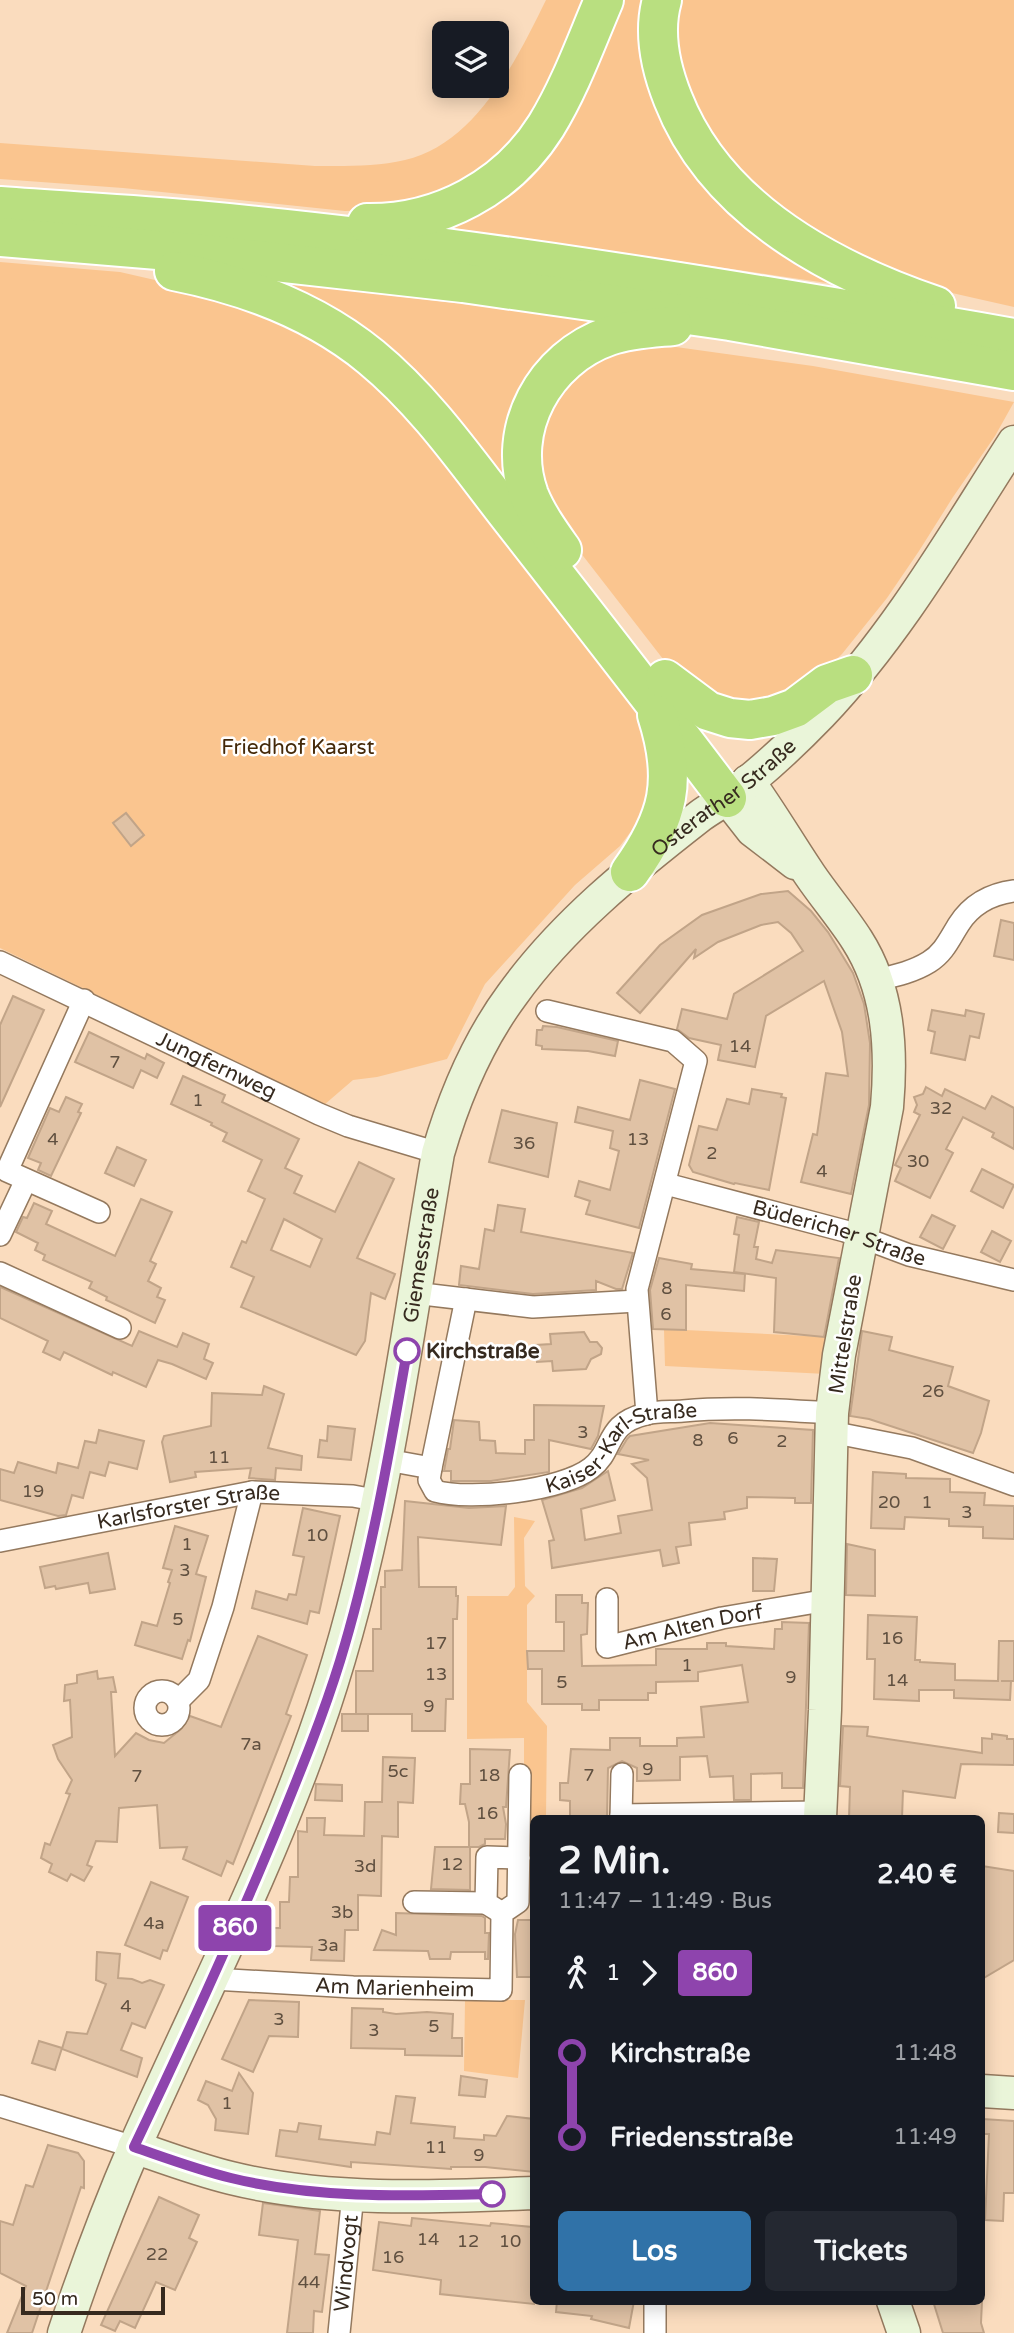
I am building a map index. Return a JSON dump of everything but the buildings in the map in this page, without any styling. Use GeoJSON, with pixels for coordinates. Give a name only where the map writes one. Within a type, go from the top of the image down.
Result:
{"type":"FeatureCollection","features":[{"type":"Feature","properties":{"kind":"highway"},"geometry":{"type":"LineString","coordinates":[[197,220],[381,223],[418,219],[457,205],[486,189],[519,161],[545,127],[565,92],[604,0]]}},
{"type":"Feature","properties":{"kind":"highway"},"geometry":{"type":"LineString","coordinates":[[662,0],[658,41],[664,79],[682,122],[704,158],[737,194],[793,240],[850,271],[900,294],[1014,336]]}},
{"type":"Feature","properties":{"kind":"highway"},"geometry":{"type":"LineString","coordinates":[[0,206],[197,220],[468,252],[775,296],[1014,336]]}},
{"type":"Feature","properties":{"kind":"highway"},"geometry":{"type":"LineString","coordinates":[[0,237],[194,253],[463,283],[730,321],[1014,371]]}},
{"type":"Feature","properties":{"kind":"highway"},"geometry":{"type":"LineString","coordinates":[[46,240],[236,286],[310,317],[370,357],[429,416],[658,688],[738,789]]}},
{"type":"Feature","properties":{"kind":"highway"},"geometry":{"type":"LineString","coordinates":[[630,872],[656,832],[669,789],[667,751],[658,688],[543,522],[529,495],[522,446],[526,421],[538,392],[560,365],[586,345],[611,335],[639,330],[730,321]]}},
{"type":"Feature","properties":{"kind":"highway"},"geometry":{"type":"LineString","coordinates":[[658,688],[708,711],[730,718],[750,720],[795,708],[827,684],[853,676]]}},
{"type":"Feature","properties":{"kind":"main road","name":"Osterather Straße"},"geometry":{"type":"LineString","coordinates":[[438,1153],[468,1071],[511,996],[537,962],[577,920],[630,872],[702,814],[738,789],[823,712],[912,601],[1014,442]]}},
{"type":"Feature","properties":{"kind":"main road","name":"Mittelstraße"},"geometry":{"type":"LineString","coordinates":[[738,789],[772,814],[858,942],[877,980],[889,1039],[887,1107],[839,1355],[832,1422],[820,1815]]}},
{"type":"Feature","properties":{"kind":"main road","name":"Giemesstraße"},"geometry":{"type":"LineString","coordinates":[[64,2333],[134,2147],[248,1899],[314,1736],[340,1661],[380,1501],[438,1153]]}},
{"type":"Feature","properties":{"kind":"main road"},"geometry":{"type":"LineString","coordinates":[[985,2091],[1014,2093]]}},
{"type":"Feature","properties":{"kind":"main road"},"geometry":{"type":"LineString","coordinates":[[134,2147],[232,2178],[310,2190],[353,2194],[530,2193]]}},
{"type":"Feature","properties":{"kind":"main road"},"geometry":{"type":"LineString","coordinates":[[894,2305],[904,2333]]}},
{"type":"Feature","properties":{"kind":"street"},"geometry":{"type":"LineString","coordinates":[[877,980],[930,962],[946,947],[961,921],[981,901],[996,893],[1014,891]]}},
{"type":"Feature","properties":{"kind":"street","name":"Jungfernweg"},"geometry":{"type":"LineString","coordinates":[[0,962],[319,1114],[348,1126],[438,1153]]}},
{"type":"Feature","properties":{"kind":"street"},"geometry":{"type":"LineString","coordinates":[[0,1235],[11,1173],[84,1000]]}},
{"type":"Feature","properties":{"kind":"street"},"geometry":{"type":"LineString","coordinates":[[547,1012],[673,1041],[696,1061],[666,1184],[640,1275],[637,1301],[647,1414]]}},
{"type":"Feature","properties":{"kind":"street"},"geometry":{"type":"LineString","coordinates":[[11,1173],[99,1212]]}},
{"type":"Feature","properties":{"kind":"street","name":"Büdericher Straße"},"geometry":{"type":"LineString","coordinates":[[666,1184],[862,1237],[909,1255],[1014,1280]]}},
{"type":"Feature","properties":{"kind":"street"},"geometry":{"type":"LineString","coordinates":[[0,1273],[120,1328]]}},
{"type":"Feature","properties":{"kind":"street"},"geometry":{"type":"LineString","coordinates":[[414,1293],[533,1307],[637,1301]]}},
{"type":"Feature","properties":{"kind":"street"},"geometry":{"type":"LineString","coordinates":[[387,1460],[431,1468],[466,1299]]}},
{"type":"Feature","properties":{"kind":"street","name":"Kaiser-Karl-Straße"},"geometry":{"type":"LineString","coordinates":[[431,1468],[431,1486],[441,1493],[520,1492],[576,1476],[592,1468],[618,1428],[647,1414],[712,1408],[758,1408],[832,1422],[1014,1485]]}},
{"type":"Feature","properties":{"kind":"street"},"geometry":{"type":"LineString","coordinates":[[178,1701],[199,1680],[223,1607],[252,1492]]}},
{"type":"Feature","properties":{"kind":"street","name":"Karlsforster Straße"},"geometry":{"type":"LineString","coordinates":[[0,1541],[252,1492],[353,1496],[380,1501]]}},
{"type":"Feature","properties":{"kind":"street","name":"Am Alten Dorf"},"geometry":{"type":"LineString","coordinates":[[607,1599],[607,1647],[722,1618],[828,1600]]}},
{"type":"Feature","properties":{"kind":"street"},"geometry":{"type":"LineString","coordinates":[[621,1815],[622,1774]]}},
{"type":"Feature","properties":{"kind":"street"},"geometry":{"type":"LineString","coordinates":[[414,1902],[494,1908],[518,1902],[520,1775]]}},
{"type":"Feature","properties":{"kind":"street","name":"Am Marienheim"},"geometry":{"type":"LineString","coordinates":[[213,1979],[501,1990],[487,1857],[519,1858]]}},
{"type":"Feature","properties":{"kind":"street"},"geometry":{"type":"LineString","coordinates":[[0,2106],[134,2147]]}},
{"type":"Feature","properties":{"kind":"street","name":"Windvogt"},"geometry":{"type":"LineString","coordinates":[[339,2333],[353,2194]]}},
{"type":"Feature","properties":{"kind":"street"},"geometry":{"type":"LineString","coordinates":[[654,2333],[655,2305]]}},
{"type":"Feature","properties":{"kind":"green space"},"geometry":{"type":"Polygon","coordinates":[[[546,0],[588,0],[530,122],[505,149],[475,176],[449,192],[379,210],[345,211],[123,188],[0,179],[0,143],[315,166],[372,165],[405,160],[430,151],[453,137],[489,98],[509,98],[509,69],[546,0]]]}},
{"type":"Feature","properties":{"kind":"green space"},"geometry":{"type":"Polygon","coordinates":[[[611,0],[655,0],[677,126],[854,287],[432,225],[467,209],[611,0]]]}},
{"type":"Feature","properties":{"kind":"green space"},"geometry":{"type":"Polygon","coordinates":[[[679,0],[1014,0],[1014,307],[952,293],[876,265],[818,235],[764,197],[719,151],[688,99],[675,48],[679,0]]]}},
{"type":"Feature","properties":{"kind":"green space","name":"Friedhof Kaarst"},"geometry":{"type":"Polygon","coordinates":[[[0,262],[120,272],[242,300],[322,340],[390,391],[642,714],[657,782],[644,814],[620,846],[575,885],[485,984],[447,1059],[377,1077],[353,1080],[324,1105],[0,948],[0,262]]]}},
{"type":"Feature","properties":{"kind":"green space"},"geometry":{"type":"Polygon","coordinates":[[[259,280],[607,321],[552,355],[526,516],[259,280]]]}},
{"type":"Feature","properties":{"kind":"green space"},"geometry":{"type":"Polygon","coordinates":[[[633,341],[813,366],[1014,402],[995,436],[887,598],[842,654],[806,690],[752,711],[695,691],[663,659],[563,530],[534,455],[543,407],[567,373],[633,341]]]}},
{"type":"Feature","properties":{"kind":"green space"},"geometry":{"type":"Polygon","coordinates":[[[664,1329],[829,1337],[826,1374],[665,1366],[664,1329]]]}},
{"type":"Feature","properties":{"kind":"green space"},"geometry":{"type":"Polygon","coordinates":[[[514,1517],[535,1521],[524,1538],[525,1586],[535,1596],[527,1605],[527,1702],[547,1726],[546,1815],[530,1815],[530,1853],[524,1849],[524,1738],[467,1739],[467,1596],[508,1596],[515,1587],[514,1517]]]}},
{"type":"Feature","properties":{"kind":"green space"},"geometry":{"type":"Polygon","coordinates":[[[465,2000],[525,2000],[518,2078],[464,2071],[465,2000]]]}},
{"type":"Feature","properties":{"kind":"bus line","name":"860"},"geometry":{"type":"LineString","coordinates":[[407,1351],[380,1501],[340,1661],[314,1736],[248,1899],[134,2147],[232,2178],[271,2185],[353,2194],[492,2194]]}},
{"type":"Feature","properties":{"kind":"place","name":"Kirchstraße"},"geometry":{"type":"Point","coordinates":[407,1351]}}]}
